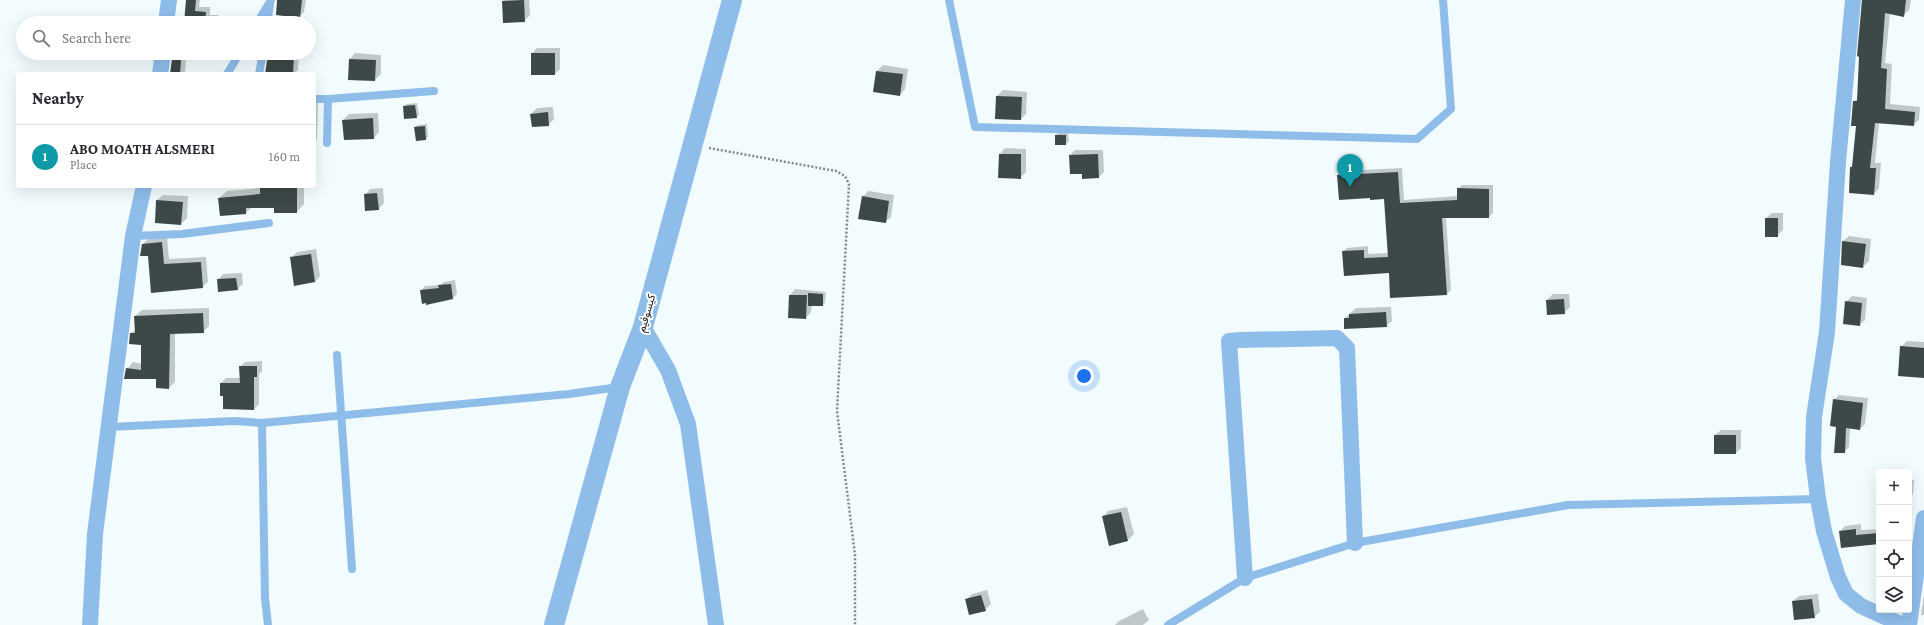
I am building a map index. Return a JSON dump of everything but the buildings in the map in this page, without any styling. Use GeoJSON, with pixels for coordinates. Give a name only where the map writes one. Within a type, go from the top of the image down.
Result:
{"type":"FeatureCollection","features":[{"type":"Feature","properties":{"kind":"street"},"geometry":{"type":"LineString","coordinates":[[167,16],[169,0]]}},
{"type":"Feature","properties":{"kind":"street","name":"كيسوفيم"},"geometry":{"type":"LineString","coordinates":[[554,625],[620,387],[643,327],[732,0]]}},
{"type":"Feature","properties":{"kind":"street"},"geometry":{"type":"LineString","coordinates":[[1853,0],[1838,162],[1827,332],[1814,417],[1813,458],[1824,531],[1838,577],[1846,594],[1861,606],[1904,625]]}},
{"type":"Feature","properties":{"kind":"street"},"geometry":{"type":"LineString","coordinates":[[160,72],[162,60]]}},
{"type":"Feature","properties":{"kind":"street"},"geometry":{"type":"LineString","coordinates":[[90,625],[95,534],[133,236],[144,188]]}},
{"type":"Feature","properties":{"kind":"street"},"geometry":{"type":"LineString","coordinates":[[643,327],[668,370],[688,424],[716,625]]}},
{"type":"Feature","properties":{"kind":"street"},"geometry":{"type":"LineString","coordinates":[[1245,578],[1229,341],[1337,338],[1347,348],[1355,543]]}},
{"type":"Feature","properties":{"kind":"street"},"geometry":{"type":"LineString","coordinates":[[1909,625],[1924,518]]}},
{"type":"Feature","properties":{"kind":"lane"},"geometry":{"type":"LineString","coordinates":[[262,16],[271,0]]}},
{"type":"Feature","properties":{"kind":"lane"},"geometry":{"type":"LineString","coordinates":[[268,16],[271,0]]}},
{"type":"Feature","properties":{"kind":"lane"},"geometry":{"type":"LineString","coordinates":[[949,0],[975,127],[1417,139],[1451,109],[1443,0]]}},
{"type":"Feature","properties":{"kind":"lane"},"geometry":{"type":"LineString","coordinates":[[228,72],[236,60]]}},
{"type":"Feature","properties":{"kind":"lane"},"geometry":{"type":"LineString","coordinates":[[259,72],[261,60]]}},
{"type":"Feature","properties":{"kind":"lane"},"geometry":{"type":"LineString","coordinates":[[316,99],[434,91]]}},
{"type":"Feature","properties":{"kind":"lane"},"geometry":{"type":"LineString","coordinates":[[327,143],[328,99]]}},
{"type":"Feature","properties":{"kind":"lane"},"geometry":{"type":"LineString","coordinates":[[133,236],[182,234],[269,223]]}},
{"type":"Feature","properties":{"kind":"lane"},"geometry":{"type":"LineString","coordinates":[[337,355],[352,569]]}},
{"type":"Feature","properties":{"kind":"lane"},"geometry":{"type":"LineString","coordinates":[[109,427],[234,421],[262,423],[561,395],[620,387]]}},
{"type":"Feature","properties":{"kind":"lane"},"geometry":{"type":"LineString","coordinates":[[262,423],[265,598],[268,625]]}},
{"type":"Feature","properties":{"kind":"lane"},"geometry":{"type":"LineString","coordinates":[[1168,625],[1245,578],[1355,543],[1568,505],[1818,499]]}},
{"type":"Feature","properties":{"kind":"path"},"geometry":{"type":"LineString","coordinates":[[692,145],[836,171],[845,176],[849,184],[837,411],[854,555],[855,625]]}},
{"type":"Feature","properties":{"kind":"place","name":"ABO MOATH ALSMERI"},"geometry":{"type":"Point","coordinates":[1350,187]}}]}
